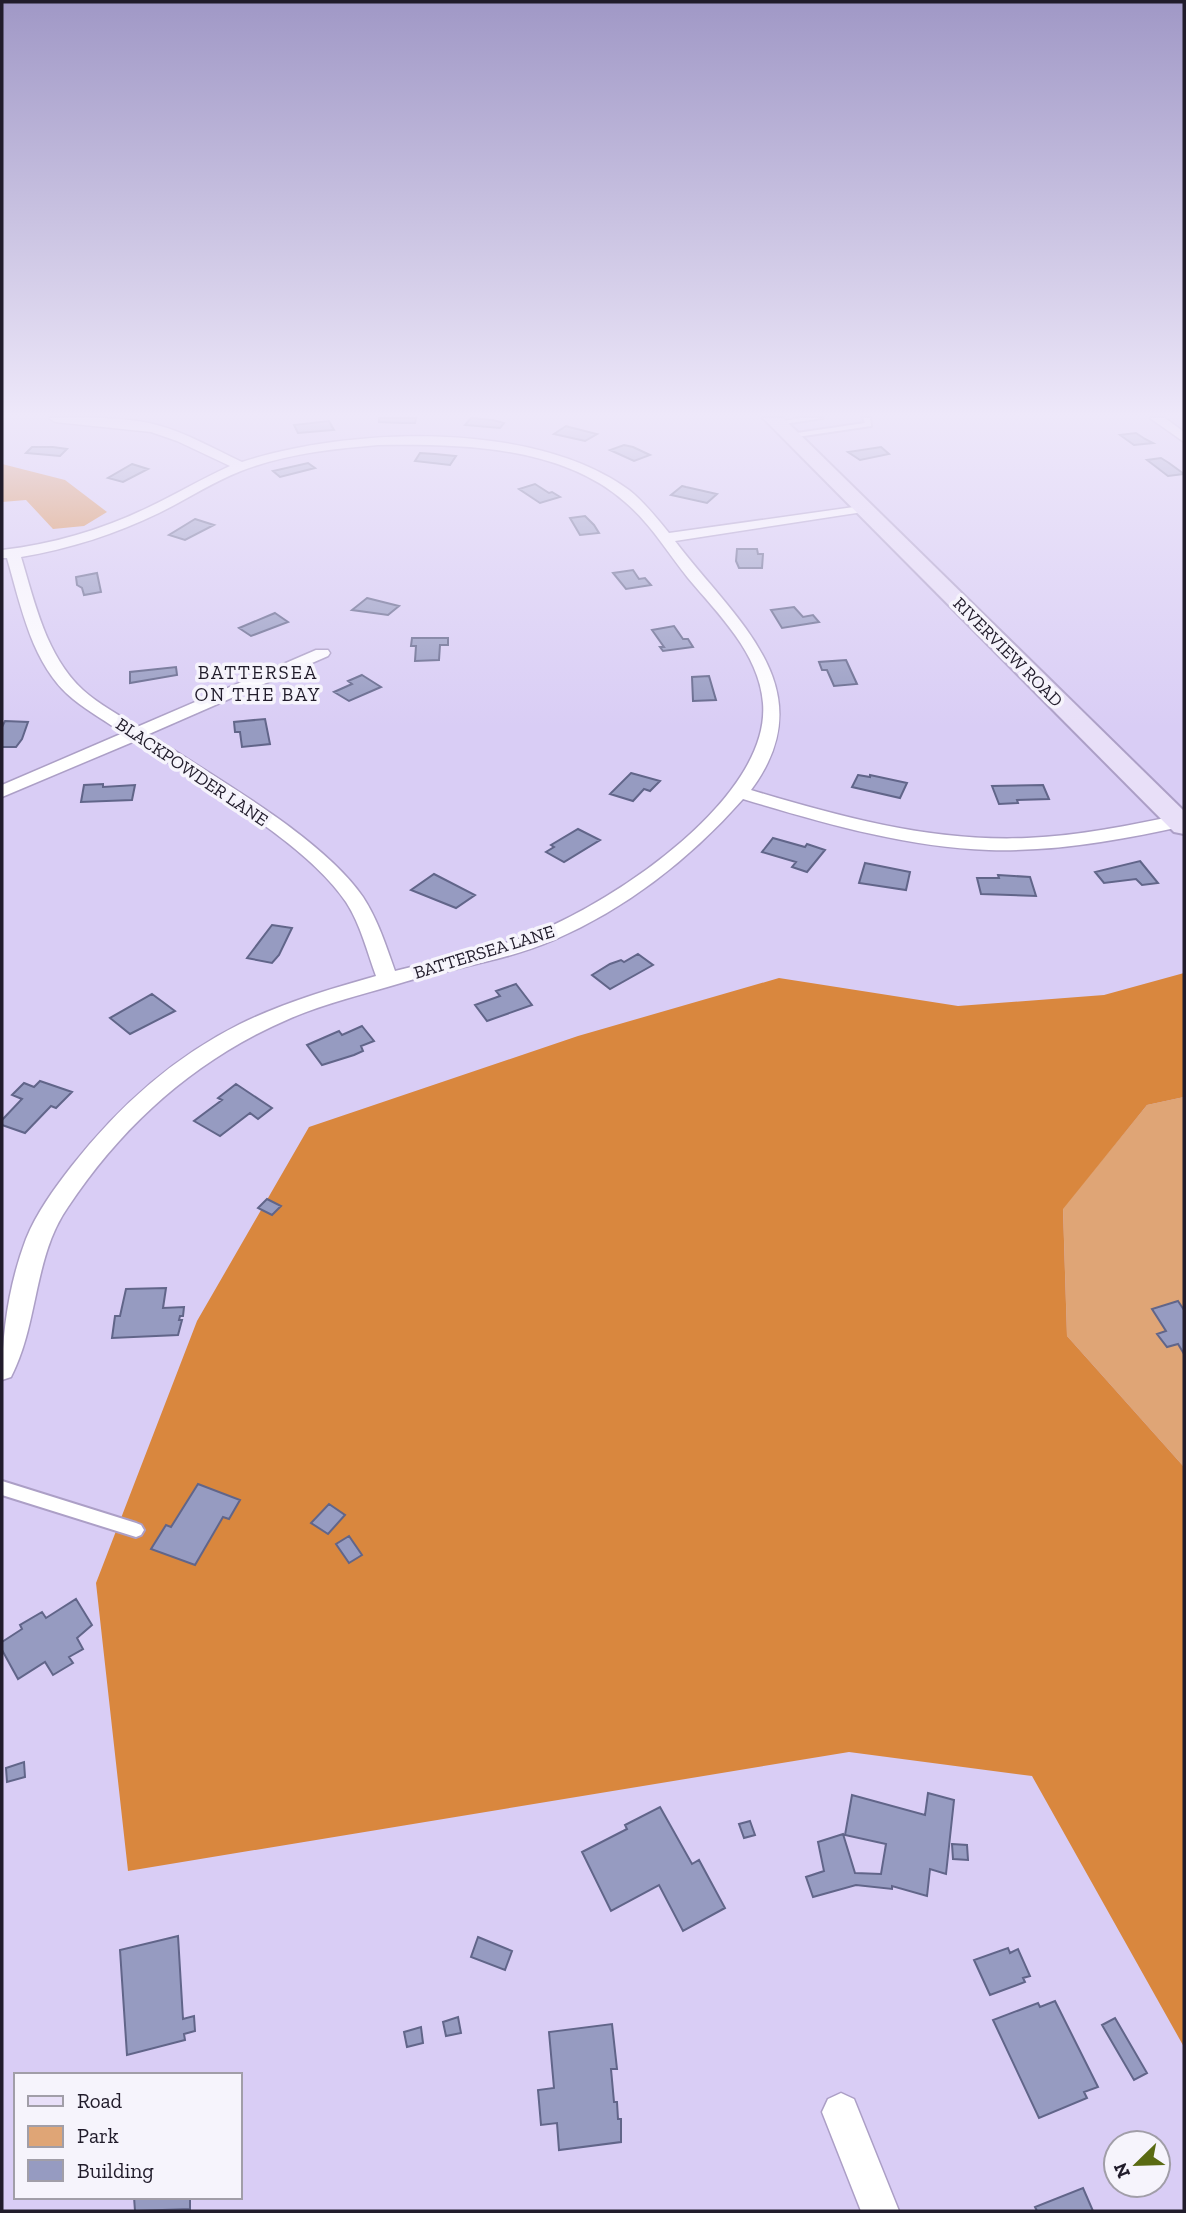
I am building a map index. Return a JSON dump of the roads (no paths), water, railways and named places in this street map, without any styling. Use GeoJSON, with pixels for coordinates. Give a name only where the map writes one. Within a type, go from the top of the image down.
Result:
{"type":"FeatureCollection","features":[{"type":"Feature","properties":{"kind":"street","name":"BATTERSEA LANE"},"geometry":{"type":"LineString","coordinates":[[7,554],[113,528],[127,521]]}},
{"type":"Feature","properties":{"kind":"street","name":"BATTERSEA LANE"},"geometry":{"type":"LineString","coordinates":[[2,1369],[13,1345],[44,1226],[60,1198],[120,1121],[172,1076],[250,1027],[318,1002],[543,937],[597,912],[661,870],[742,793],[769,734],[772,716],[767,681],[750,645],[649,521]]}},
{"type":"Feature","properties":{"kind":"street"},"geometry":{"type":"LineString","coordinates":[[660,533],[737,521]]}},
{"type":"Feature","properties":{"kind":"street","name":"RIVERVIEW ROAD"},"geometry":{"type":"LineString","coordinates":[[876,521],[1182,824]]}},
{"type":"Feature","properties":{"kind":"street","name":"BLACKPOWDER LANE"},"geometry":{"type":"LineString","coordinates":[[7,554],[38,640],[61,680],[78,695],[302,847],[352,897],[371,929],[388,981]]}},
{"type":"Feature","properties":{"kind":"street"},"geometry":{"type":"LineString","coordinates":[[2,792],[322,653]]}},
{"type":"Feature","properties":{"kind":"street"},"geometry":{"type":"LineString","coordinates":[[742,793],[845,823],[892,834],[953,843],[1027,844],[1182,824]]}},
{"type":"Feature","properties":{"kind":"street"},"geometry":{"type":"LineString","coordinates":[[841,2112],[880,2211]]}},
{"type":"Feature","properties":{"kind":"lane"},"geometry":{"type":"LineString","coordinates":[[2,1488],[136,1531]]}},
{"type":"Feature","properties":{"kind":"district","name":"BATTERSEA ON THE BAY"},"geometry":{"type":"Point","coordinates":[258,683]}}]}
